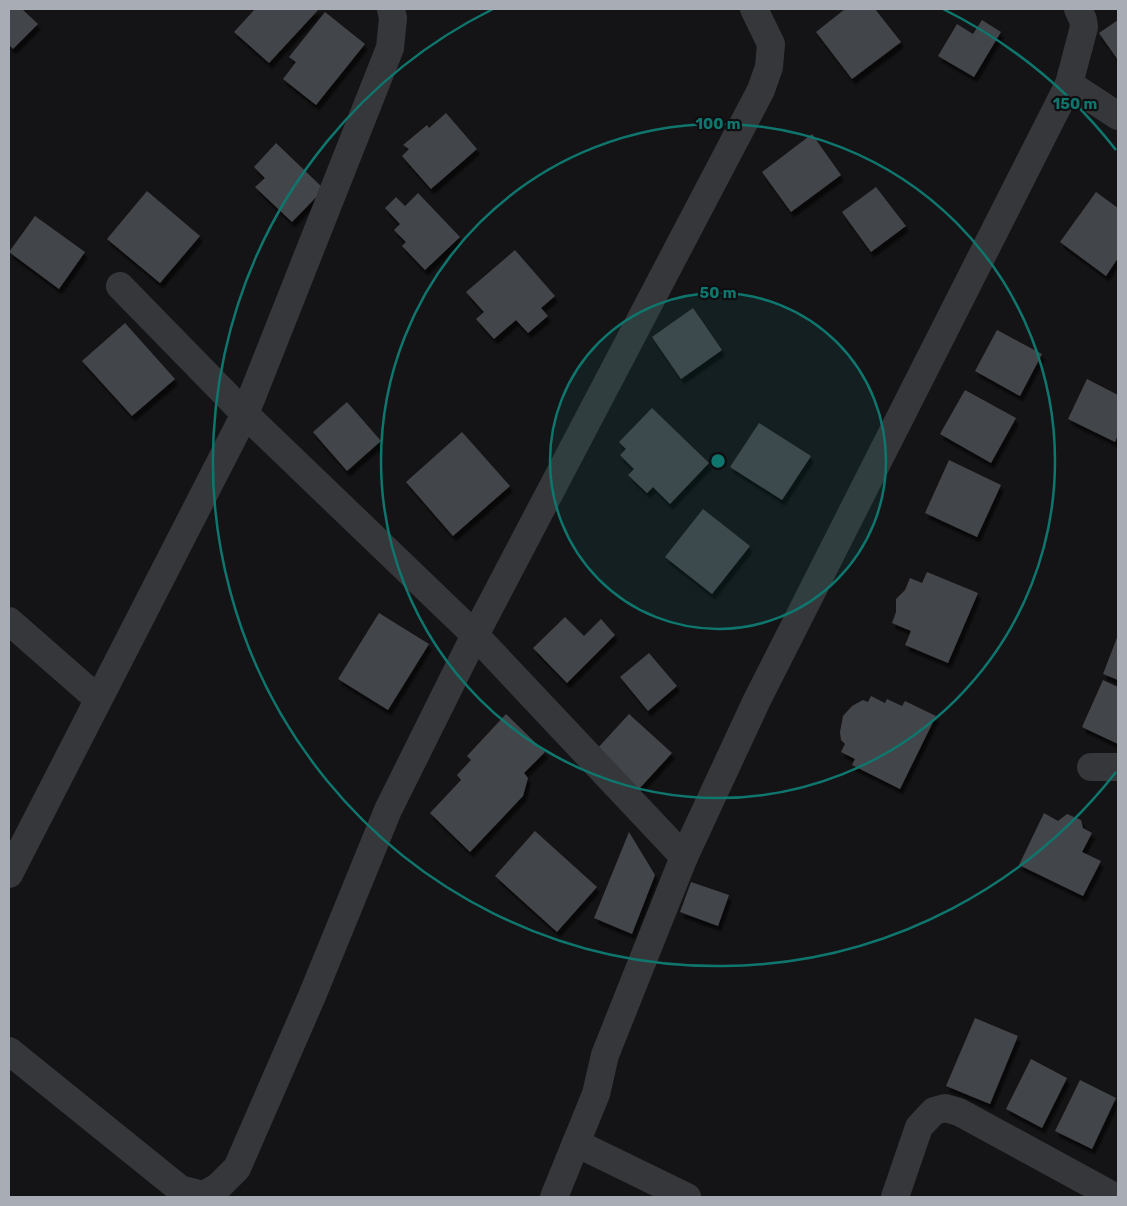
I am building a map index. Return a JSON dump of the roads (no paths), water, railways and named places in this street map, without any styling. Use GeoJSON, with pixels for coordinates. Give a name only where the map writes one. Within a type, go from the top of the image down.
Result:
{"type":"FeatureCollection","features":[{"type":"Feature","properties":{"kind":"street"},"geometry":{"type":"LineString","coordinates":[[9,874],[245,414],[390,48],[393,18],[391,9]]}},
{"type":"Feature","properties":{"kind":"street"},"geometry":{"type":"LineString","coordinates":[[9,1051],[180,1189],[203,1194],[218,1187],[237,1168],[312,996],[388,810],[475,635],[760,90],[769,67],[772,44],[754,9]]}},
{"type":"Feature","properties":{"kind":"street"},"geometry":{"type":"LineString","coordinates":[[554,1197],[596,1094],[605,1054],[684,857],[757,700],[1069,84],[1084,27],[1083,12]]}},
{"type":"Feature","properties":{"kind":"street"},"geometry":{"type":"LineString","coordinates":[[1069,84],[1118,116]]}},
{"type":"Feature","properties":{"kind":"street"},"geometry":{"type":"LineString","coordinates":[[120,286],[245,414],[475,635],[684,857]]}},
{"type":"Feature","properties":{"kind":"street"},"geometry":{"type":"LineString","coordinates":[[9,622],[98,699]]}},
{"type":"Feature","properties":{"kind":"street"},"geometry":{"type":"LineString","coordinates":[[1091,767],[1118,767]]}},
{"type":"Feature","properties":{"kind":"street"},"geometry":{"type":"LineString","coordinates":[[538,1197],[583,1086],[605,1054]]}},
{"type":"Feature","properties":{"kind":"street"},"geometry":{"type":"LineString","coordinates":[[895,1197],[919,1127],[934,1111],[945,1108],[959,1112],[1116,1197]]}},
{"type":"Feature","properties":{"kind":"street"},"geometry":{"type":"LineString","coordinates":[[576,1144],[687,1197]]}}]}
